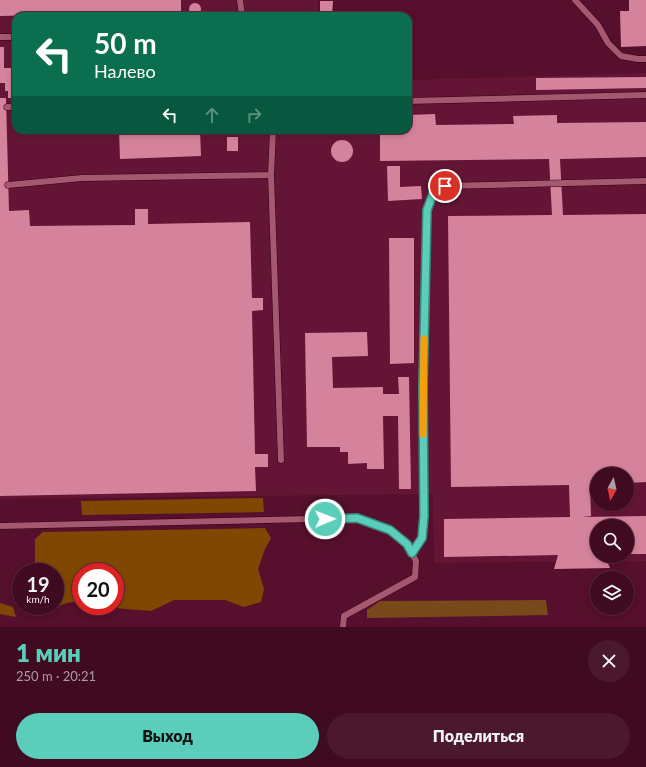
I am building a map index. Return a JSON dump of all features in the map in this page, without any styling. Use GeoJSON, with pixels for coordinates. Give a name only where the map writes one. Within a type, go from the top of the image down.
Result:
{"type":"FeatureCollection","features":[{"type":"Feature","properties":{"kind":"lane"},"geometry":{"type":"LineString","coordinates":[[240,0],[242,12]]}},
{"type":"Feature","properties":{"kind":"lane"},"geometry":{"type":"LineString","coordinates":[[575,0],[598,25],[608,43],[622,56],[646,59]]}},
{"type":"Feature","properties":{"kind":"lane"},"geometry":{"type":"LineString","coordinates":[[0,37],[12,36]]}},
{"type":"Feature","properties":{"kind":"lane"},"geometry":{"type":"LineString","coordinates":[[412,101],[646,95]]}},
{"type":"Feature","properties":{"kind":"lane"},"geometry":{"type":"LineString","coordinates":[[7,108],[12,107]]}},
{"type":"Feature","properties":{"kind":"lane"},"geometry":{"type":"LineString","coordinates":[[273,134],[271,175],[281,460]]}},
{"type":"Feature","properties":{"kind":"lane"},"geometry":{"type":"LineString","coordinates":[[8,184],[82,178],[271,175]]}},
{"type":"Feature","properties":{"kind":"lane"},"geometry":{"type":"LineString","coordinates":[[412,553],[422,538],[424,516],[423,386],[427,210],[433,194],[445,186],[646,181]]}},
{"type":"Feature","properties":{"kind":"lane"},"geometry":{"type":"LineString","coordinates":[[0,526],[357,518],[390,530],[407,544],[416,561],[415,577],[344,616],[343,627]]}},
{"type":"Feature","properties":{"kind":"shaded area"},"geometry":{"type":"Polygon","coordinates":[[[0,0],[318,0],[318,12],[12,12],[12,134],[412,134],[412,80],[646,73],[646,561],[634,561],[634,519],[590,519],[590,562],[434,563],[433,494],[0,499],[0,0]]]}},
{"type":"Feature","properties":{"kind":"shaded area"},"geometry":{"type":"Polygon","coordinates":[[[263,498],[264,512],[82,515],[81,501],[263,498]]]}},
{"type":"Feature","properties":{"kind":"shaded area"},"geometry":{"type":"Polygon","coordinates":[[[265,528],[271,538],[265,549],[258,569],[264,589],[261,602],[244,607],[225,600],[174,600],[151,611],[124,609],[124,563],[72,563],[72,602],[64,604],[64,563],[35,563],[35,539],[43,532],[265,528]]]}},
{"type":"Feature","properties":{"kind":"shaded area"},"geometry":{"type":"Polygon","coordinates":[[[546,600],[548,615],[367,618],[367,610],[380,601],[546,600]]]}},
{"type":"Feature","properties":{"kind":"shaded area"},"geometry":{"type":"Polygon","coordinates":[[[0,603],[12,607],[12,615],[15,615],[16,617],[0,614],[0,603]]]}},
{"type":"Feature","properties":{"kind":"building"},"geometry":{"type":"Polygon","coordinates":[[[0,0],[181,0],[181,12],[12,12],[12,16],[0,16],[0,0]]]}},
{"type":"Feature","properties":{"kind":"building"},"geometry":{"type":"Polygon","coordinates":[[[629,0],[646,0],[646,46],[621,47],[620,11],[629,11],[629,0]]]}},
{"type":"Feature","properties":{"kind":"building"},"geometry":{"type":"Polygon","coordinates":[[[320,1],[333,1],[332,12],[320,12],[320,1]]]}},
{"type":"Feature","properties":{"kind":"building"},"geometry":{"type":"Polygon","coordinates":[[[193,3],[197,3],[201,7],[200,12],[189,11],[189,7],[193,3]]]}},
{"type":"Feature","properties":{"kind":"building"},"geometry":{"type":"Polygon","coordinates":[[[0,47],[4,47],[4,68],[12,68],[12,98],[8,98],[8,91],[5,91],[5,83],[0,83],[0,47]]]}},
{"type":"Feature","properties":{"kind":"building"},"geometry":{"type":"Polygon","coordinates":[[[646,77],[646,88],[536,90],[536,78],[646,77]]]}},
{"type":"Feature","properties":{"kind":"building"},"geometry":{"type":"Polygon","coordinates":[[[0,98],[6,98],[9,211],[29,210],[30,226],[135,225],[135,209],[148,209],[148,224],[250,222],[252,298],[263,298],[263,310],[252,311],[255,454],[268,454],[268,467],[255,467],[256,491],[0,496],[0,98]]]}},
{"type":"Feature","properties":{"kind":"building"},"geometry":{"type":"Polygon","coordinates":[[[435,114],[436,125],[514,124],[513,116],[557,115],[557,123],[646,122],[646,157],[560,159],[563,215],[646,214],[646,482],[634,483],[634,467],[590,467],[591,516],[582,517],[646,516],[646,554],[634,554],[634,519],[590,519],[590,563],[608,563],[610,568],[554,569],[558,555],[444,557],[444,519],[570,517],[569,485],[451,487],[448,216],[552,215],[549,159],[380,161],[380,134],[412,134],[412,115],[435,114]]]}},
{"type":"Feature","properties":{"kind":"building"},"geometry":{"type":"Polygon","coordinates":[[[119,134],[200,134],[201,156],[120,159],[119,134]]]}},
{"type":"Feature","properties":{"kind":"building"},"geometry":{"type":"Polygon","coordinates":[[[227,137],[238,137],[238,151],[227,151],[227,137]]]}},
{"type":"Feature","properties":{"kind":"building"},"geometry":{"type":"Polygon","coordinates":[[[342,140],[350,143],[353,151],[350,159],[342,162],[334,159],[331,151],[334,143],[342,140]]]}},
{"type":"Feature","properties":{"kind":"building"},"geometry":{"type":"Polygon","coordinates":[[[387,166],[400,166],[400,187],[421,186],[422,199],[388,201],[387,166]]]}},
{"type":"Feature","properties":{"kind":"building"},"geometry":{"type":"Polygon","coordinates":[[[389,238],[414,238],[414,363],[390,364],[389,238]]]}},
{"type":"Feature","properties":{"kind":"building"},"geometry":{"type":"Polygon","coordinates":[[[367,332],[368,356],[332,357],[333,388],[383,387],[383,394],[399,394],[398,377],[409,377],[411,489],[399,489],[398,416],[383,416],[384,469],[367,469],[367,463],[348,464],[348,452],[340,452],[340,447],[307,447],[305,333],[367,332]]]}},
{"type":"Feature","properties":{"kind":"slow traffic"},"geometry":{"type":"LineString","coordinates":[[423,434],[424,339]]}},
{"type":"Feature","properties":{"kind":"route"},"geometry":{"type":"LineString","coordinates":[[325,519],[357,518],[390,530],[407,544],[412,553],[422,538],[424,516],[423,386],[427,210],[433,194],[445,186]]}}]}
